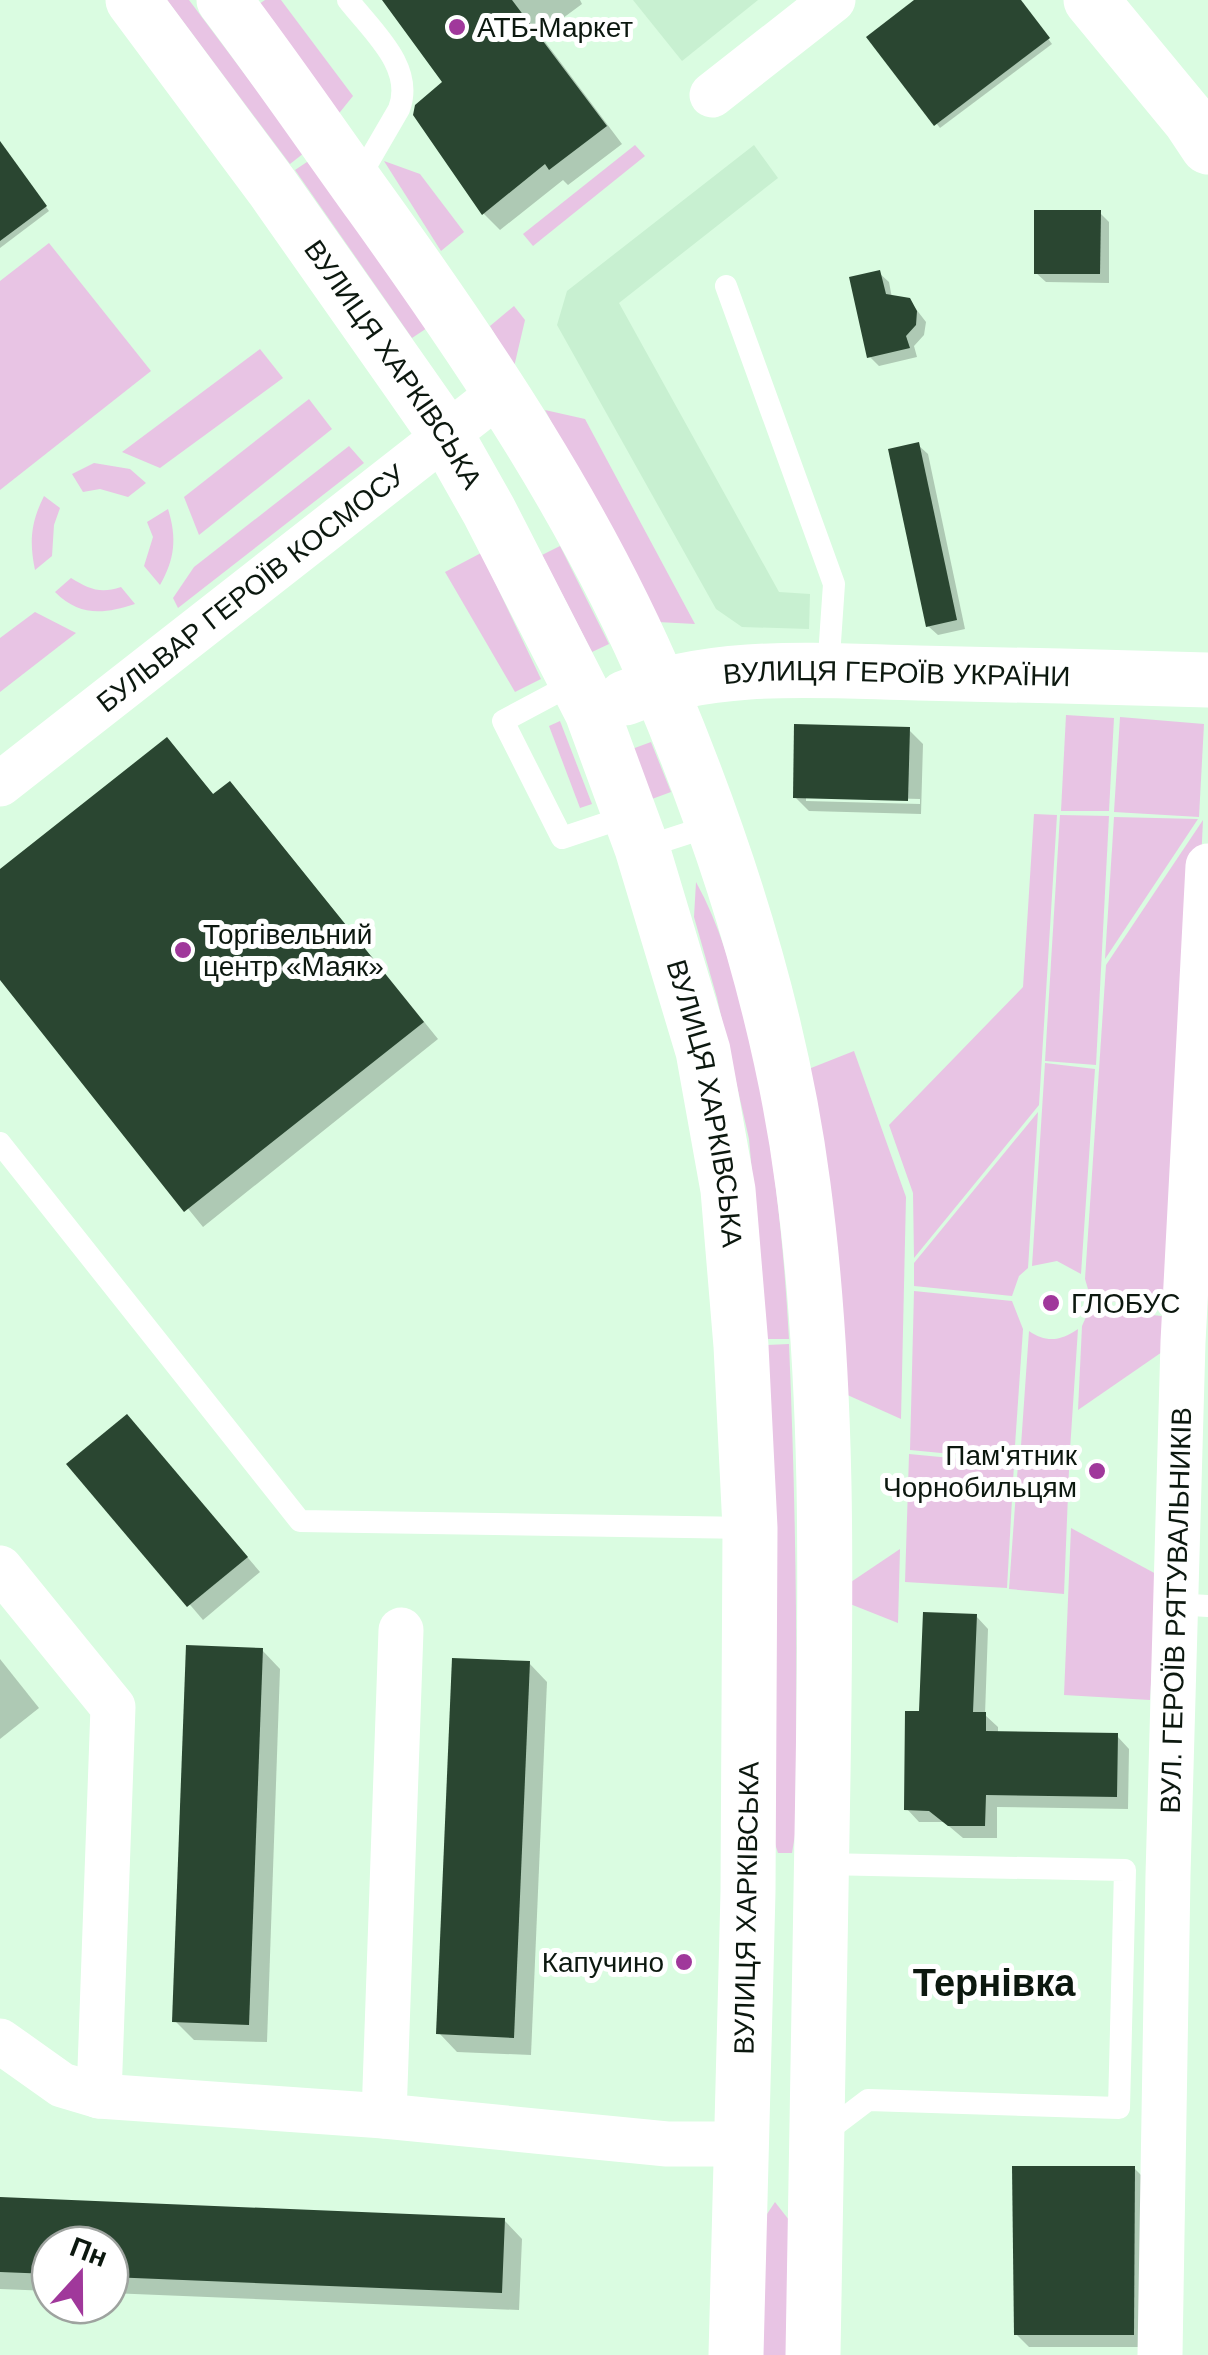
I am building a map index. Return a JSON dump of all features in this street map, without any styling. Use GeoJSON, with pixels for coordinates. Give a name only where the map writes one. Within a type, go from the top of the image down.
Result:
{"type":"FeatureCollection","features":[{"type":"Feature","properties":{"kind":"street","name":"ВУЛИЦЯ ХАРКІВСЬКА"},"geometry":{"type":"LineString","coordinates":[[132,0],[272,187],[446,436],[585,696],[636,832],[703,1051],[728,1190],[750,1528],[748,1863],[736,2355]]}},
{"type":"Feature","properties":{"kind":"street"},"geometry":{"type":"LineString","coordinates":[[224,0],[449,312],[566,502],[628,617],[659,684],[713,825],[744,918],[780,1052],[803,1185],[826,1516],[813,2355]]}},
{"type":"Feature","properties":{"kind":"street"},"geometry":{"type":"LineString","coordinates":[[712,95],[833,0]]}},
{"type":"Feature","properties":{"kind":"street"},"geometry":{"type":"LineString","coordinates":[[1091,0],[1208,147]]}},
{"type":"Feature","properties":{"kind":"street","name":"БУЛЬВАР ГЕРОЇВ КОСМОСУ"},"geometry":{"type":"LineString","coordinates":[[0,784],[500,392]]}},
{"type":"Feature","properties":{"kind":"street","name":"ВУЛИЦЯ ГЕРОЇВ УКРАЇНИ"},"geometry":{"type":"LineString","coordinates":[[585,696],[734,674],[828,671],[1208,680]]}},
{"type":"Feature","properties":{"kind":"street","name":"ВУЛ. ГЕРОЇВ РЯТУВАЛЬНИКІВ"},"geometry":{"type":"LineString","coordinates":[[1160,2355],[1191,1605],[1183,1342],[1208,866]]}},
{"type":"Feature","properties":{"kind":"street"},"geometry":{"type":"LineString","coordinates":[[0,1568],[113,1707],[99,2096]]}},
{"type":"Feature","properties":{"kind":"street"},"geometry":{"type":"LineString","coordinates":[[384,2116],[401,1630]]}},
{"type":"Feature","properties":{"kind":"street"},"geometry":{"type":"LineString","coordinates":[[748,1863],[822,1864]]}},
{"type":"Feature","properties":{"kind":"street"},"geometry":{"type":"LineString","coordinates":[[0,2041],[62,2084],[99,2096],[384,2116],[667,2144],[818,2144]]}},
{"type":"Feature","properties":{"kind":"lane"},"geometry":{"type":"LineString","coordinates":[[348,0],[398,64],[404,80],[399,109],[356,183]]}},
{"type":"Feature","properties":{"kind":"lane"},"geometry":{"type":"LineString","coordinates":[[726,286],[834,584],[828,671]]}},
{"type":"Feature","properties":{"kind":"lane"},"geometry":{"type":"LineString","coordinates":[[585,696],[503,721],[562,838],[713,825]]}},
{"type":"Feature","properties":{"kind":"lane"},"geometry":{"type":"LineString","coordinates":[[0,1143],[300,1521],[750,1528]]}},
{"type":"Feature","properties":{"kind":"lane"},"geometry":{"type":"LineString","coordinates":[[818,2144],[835,2124],[868,2100],[1119,2108],[1124,1870],[822,1864]]}},
{"type":"Feature","properties":{"kind":"shaded area"},"geometry":{"type":"Polygon","coordinates":[[[167,0],[189,0],[304,153],[290,164],[167,0]]]}},
{"type":"Feature","properties":{"kind":"shaded area"},"geometry":{"type":"Polygon","coordinates":[[[265,0],[281,0],[353,96],[336,117],[256,6],[265,0]]]}},
{"type":"Feature","properties":{"kind":"shaded area"},"geometry":{"type":"Polygon","coordinates":[[[633,0],[758,0],[682,61],[633,0]]]}},
{"type":"Feature","properties":{"kind":"shaded area"},"geometry":{"type":"Polygon","coordinates":[[[635,145],[645,156],[533,246],[523,234],[635,145]]]}},
{"type":"Feature","properties":{"kind":"shaded area"},"geometry":{"type":"Polygon","coordinates":[[[754,145],[778,178],[619,303],[779,592],[810,594],[809,629],[742,627],[716,609],[557,325],[567,291],[754,145]]]}},
{"type":"Feature","properties":{"kind":"shaded area"},"geometry":{"type":"Polygon","coordinates":[[[310,160],[427,328],[412,338],[295,170],[310,160]]]}},
{"type":"Feature","properties":{"kind":"shaded area"},"geometry":{"type":"Polygon","coordinates":[[[384,161],[420,174],[464,232],[441,251],[384,161]]]}},
{"type":"Feature","properties":{"kind":"shaded area"},"geometry":{"type":"Polygon","coordinates":[[[49,243],[151,371],[0,490],[0,281],[49,243]]]}},
{"type":"Feature","properties":{"kind":"shaded area"},"geometry":{"type":"Polygon","coordinates":[[[514,306],[525,320],[514,367],[490,326],[514,306]]]}},
{"type":"Feature","properties":{"kind":"shaded area"},"geometry":{"type":"Polygon","coordinates":[[[260,349],[283,378],[160,468],[122,452],[260,349]]]}},
{"type":"Feature","properties":{"kind":"shaded area"},"geometry":{"type":"Polygon","coordinates":[[[309,399],[332,429],[199,535],[184,497],[309,399]]]}},
{"type":"Feature","properties":{"kind":"shaded area"},"geometry":{"type":"Polygon","coordinates":[[[545,410],[585,419],[695,624],[658,622],[545,410]]]}},
{"type":"Feature","properties":{"kind":"shaded area"},"geometry":{"type":"Polygon","coordinates":[[[349,446],[364,463],[178,608],[173,598],[194,567],[349,446]]]}},
{"type":"Feature","properties":{"kind":"shaded area"},"geometry":{"type":"Polygon","coordinates":[[[94,463],[130,469],[146,483],[128,497],[100,489],[83,492],[72,474],[94,463]]]}},
{"type":"Feature","properties":{"kind":"shaded area"},"geometry":{"type":"Polygon","coordinates":[[[44,496],[60,508],[54,525],[52,556],[35,570],[32,532],[44,496]]]}},
{"type":"Feature","properties":{"kind":"shaded area"},"geometry":{"type":"Polygon","coordinates":[[[168,509],[173,548],[160,585],[144,566],[153,537],[147,522],[168,509]]]}},
{"type":"Feature","properties":{"kind":"shaded area"},"geometry":{"type":"Polygon","coordinates":[[[560,546],[609,644],[592,652],[542,555],[560,546]]]}},
{"type":"Feature","properties":{"kind":"shaded area"},"geometry":{"type":"Polygon","coordinates":[[[481,553],[541,679],[515,692],[445,572],[481,553]]]}},
{"type":"Feature","properties":{"kind":"shaded area"},"geometry":{"type":"Polygon","coordinates":[[[71,578],[95,589],[121,587],[135,604],[103,611],[74,606],[55,592],[71,578]]]}},
{"type":"Feature","properties":{"kind":"shaded area"},"geometry":{"type":"Polygon","coordinates":[[[35,612],[76,633],[0,692],[0,638],[35,612]]]}},
{"type":"Feature","properties":{"kind":"shaded area"},"geometry":{"type":"Polygon","coordinates":[[[1066,715],[1114,718],[1109,811],[1061,811],[1066,715]]]}},
{"type":"Feature","properties":{"kind":"shaded area"},"geometry":{"type":"Polygon","coordinates":[[[1120,717],[1204,724],[1199,817],[1114,812],[1120,717]]]}},
{"type":"Feature","properties":{"kind":"shaded area"},"geometry":{"type":"Polygon","coordinates":[[[560,721],[592,804],[580,808],[549,726],[560,721]]]}},
{"type":"Feature","properties":{"kind":"shaded area"},"geometry":{"type":"Polygon","coordinates":[[[651,742],[671,792],[652,799],[632,749],[651,742]]]}},
{"type":"Feature","properties":{"kind":"shaded area"},"geometry":{"type":"Polygon","coordinates":[[[1034,814],[1057,815],[1039,1105],[914,1258],[913,1193],[889,1125],[1023,987],[1034,814]]]}},
{"type":"Feature","properties":{"kind":"shaded area"},"geometry":{"type":"Polygon","coordinates":[[[1060,815],[1109,816],[1096,1065],[1045,1061],[1060,815]]]}},
{"type":"Feature","properties":{"kind":"shaded area"},"geometry":{"type":"Polygon","coordinates":[[[1114,817],[1198,819],[1105,959],[1114,817]]]}},
{"type":"Feature","properties":{"kind":"shaded area"},"geometry":{"type":"Polygon","coordinates":[[[1203,820],[1180,1309],[1091,1299],[1085,1279],[1106,965],[1203,820]]]}},
{"type":"Feature","properties":{"kind":"shaded area"},"geometry":{"type":"Polygon","coordinates":[[[696,882],[726,953],[756,1065],[775,1182],[789,1339],[767,1339],[749,1139],[694,917],[696,882]]]}},
{"type":"Feature","properties":{"kind":"shaded area"},"geometry":{"type":"Polygon","coordinates":[[[854,1051],[906,1197],[901,1419],[843,1393],[806,1070],[854,1051]]]}},
{"type":"Feature","properties":{"kind":"shaded area"},"geometry":{"type":"Polygon","coordinates":[[[1045,1063],[1095,1069],[1081,1274],[1057,1261],[1032,1266],[1045,1063]]]}},
{"type":"Feature","properties":{"kind":"shaded area"},"geometry":{"type":"Polygon","coordinates":[[[1038,1112],[1028,1268],[1019,1276],[1012,1296],[914,1286],[914,1263],[1038,1112]]]}},
{"type":"Feature","properties":{"kind":"shaded area"},"geometry":{"type":"Polygon","coordinates":[[[914,1291],[1012,1301],[1023,1329],[1014,1460],[910,1450],[914,1291]]]}},
{"type":"Feature","properties":{"kind":"shaded area"},"geometry":{"type":"Polygon","coordinates":[[[1090,1308],[1179,1318],[1178,1341],[1078,1410],[1082,1326],[1090,1308]]]}},
{"type":"Feature","properties":{"kind":"shaded area"},"geometry":{"type":"Polygon","coordinates":[[[1078,1329],[1069,1465],[1020,1460],[1029,1331],[1053,1339],[1078,1329]]]}},
{"type":"Feature","properties":{"kind":"shaded area"},"geometry":{"type":"Polygon","coordinates":[[[789,1344],[796,1590],[795,1835],[792,1853],[778,1853],[772,1835],[767,1345],[789,1344]]]}},
{"type":"Feature","properties":{"kind":"shaded area"},"geometry":{"type":"Polygon","coordinates":[[[909,1454],[1014,1464],[1007,1588],[905,1582],[909,1454]]]}},
{"type":"Feature","properties":{"kind":"shaded area"},"geometry":{"type":"Polygon","coordinates":[[[1018,1464],[1069,1470],[1064,1594],[1009,1589],[1018,1464]]]}},
{"type":"Feature","properties":{"kind":"shaded area"},"geometry":{"type":"Polygon","coordinates":[[[1071,1528],[1158,1575],[1150,1700],[1064,1695],[1071,1528]]]}},
{"type":"Feature","properties":{"kind":"shaded area"},"geometry":{"type":"Polygon","coordinates":[[[900,1549],[898,1623],[845,1602],[845,1586],[900,1549]]]}},
{"type":"Feature","properties":{"kind":"shaded area"},"geometry":{"type":"Polygon","coordinates":[[[775,2202],[789,2220],[786,2355],[761,2355],[763,2220],[775,2202]]]}},
{"type":"Feature","properties":{"kind":"building"},"geometry":{"type":"Polygon","coordinates":[[[382,0],[512,0],[607,126],[549,170],[545,164],[482,215],[413,115],[415,105],[442,82],[382,0]]]}},
{"type":"Feature","properties":{"kind":"building"},"geometry":{"type":"Polygon","coordinates":[[[914,0],[1021,0],[1050,38],[934,126],[866,37],[914,0]]]}},
{"type":"Feature","properties":{"kind":"building"},"geometry":{"type":"Polygon","coordinates":[[[0,141],[47,206],[0,241],[0,141]]]}},
{"type":"Feature","properties":{"kind":"building"},"geometry":{"type":"Polygon","coordinates":[[[1034,210],[1101,210],[1100,274],[1034,274],[1034,210]]]}},
{"type":"Feature","properties":{"kind":"building"},"geometry":{"type":"Polygon","coordinates":[[[880,270],[886,294],[910,298],[917,311],[916,325],[906,336],[910,348],[867,358],[849,277],[880,270]]]}},
{"type":"Feature","properties":{"kind":"building"},"geometry":{"type":"Polygon","coordinates":[[[919,442],[957,620],[926,627],[888,449],[919,442]]]}},
{"type":"Feature","properties":{"kind":"building"},"geometry":{"type":"Polygon","coordinates":[[[794,724],[910,727],[908,801],[793,798],[794,724]]]}},
{"type":"Feature","properties":{"kind":"building","name":"Торгівельний центр «Маяк»"},"geometry":{"type":"Polygon","coordinates":[[[167,737],[213,794],[230,781],[424,1022],[184,1212],[0,980],[0,869],[167,737]]]}},
{"type":"Feature","properties":{"kind":"building"},"geometry":{"type":"Polygon","coordinates":[[[127,1414],[248,1557],[187,1607],[66,1464],[127,1414]]]}},
{"type":"Feature","properties":{"kind":"building"},"geometry":{"type":"Polygon","coordinates":[[[923,1612],[977,1614],[973,1712],[986,1712],[986,1731],[1118,1733],[1117,1797],[986,1795],[985,1826],[948,1826],[929,1811],[904,1810],[905,1711],[919,1711],[923,1612]]]}},
{"type":"Feature","properties":{"kind":"building"},"geometry":{"type":"Polygon","coordinates":[[[186,1645],[263,1648],[249,2025],[172,2022],[186,1645]]]}},
{"type":"Feature","properties":{"kind":"building"},"geometry":{"type":"Polygon","coordinates":[[[452,1658],[530,1661],[514,2038],[436,2034],[452,1658]]]}},
{"type":"Feature","properties":{"kind":"building"},"geometry":{"type":"Polygon","coordinates":[[[1012,2166],[1135,2166],[1134,2335],[1014,2335],[1012,2166]]]}},
{"type":"Feature","properties":{"kind":"building"},"geometry":{"type":"Polygon","coordinates":[[[0,2197],[505,2218],[502,2293],[130,2278],[130,2225],[30,2225],[30,2273],[0,2272],[0,2197]]]}},
{"type":"Feature","properties":{"kind":"place","name":"АТБ-Маркет"},"geometry":{"type":"Point","coordinates":[457,27]}},
{"type":"Feature","properties":{"kind":"place","name":"Торгівельний центр «Маяк»"},"geometry":{"type":"Point","coordinates":[183,950]}},
{"type":"Feature","properties":{"kind":"place","name":"ГЛОБУС"},"geometry":{"type":"Point","coordinates":[1051,1303]}},
{"type":"Feature","properties":{"kind":"place","name":"Пам'ятник Чорнобильцям"},"geometry":{"type":"Point","coordinates":[1097,1471]}},
{"type":"Feature","properties":{"kind":"place","name":"Капучино"},"geometry":{"type":"Point","coordinates":[684,1962]}},
{"type":"Feature","properties":{"kind":"district","name":"Тернівка"},"geometry":{"type":"Point","coordinates":[994,1983]}}]}
